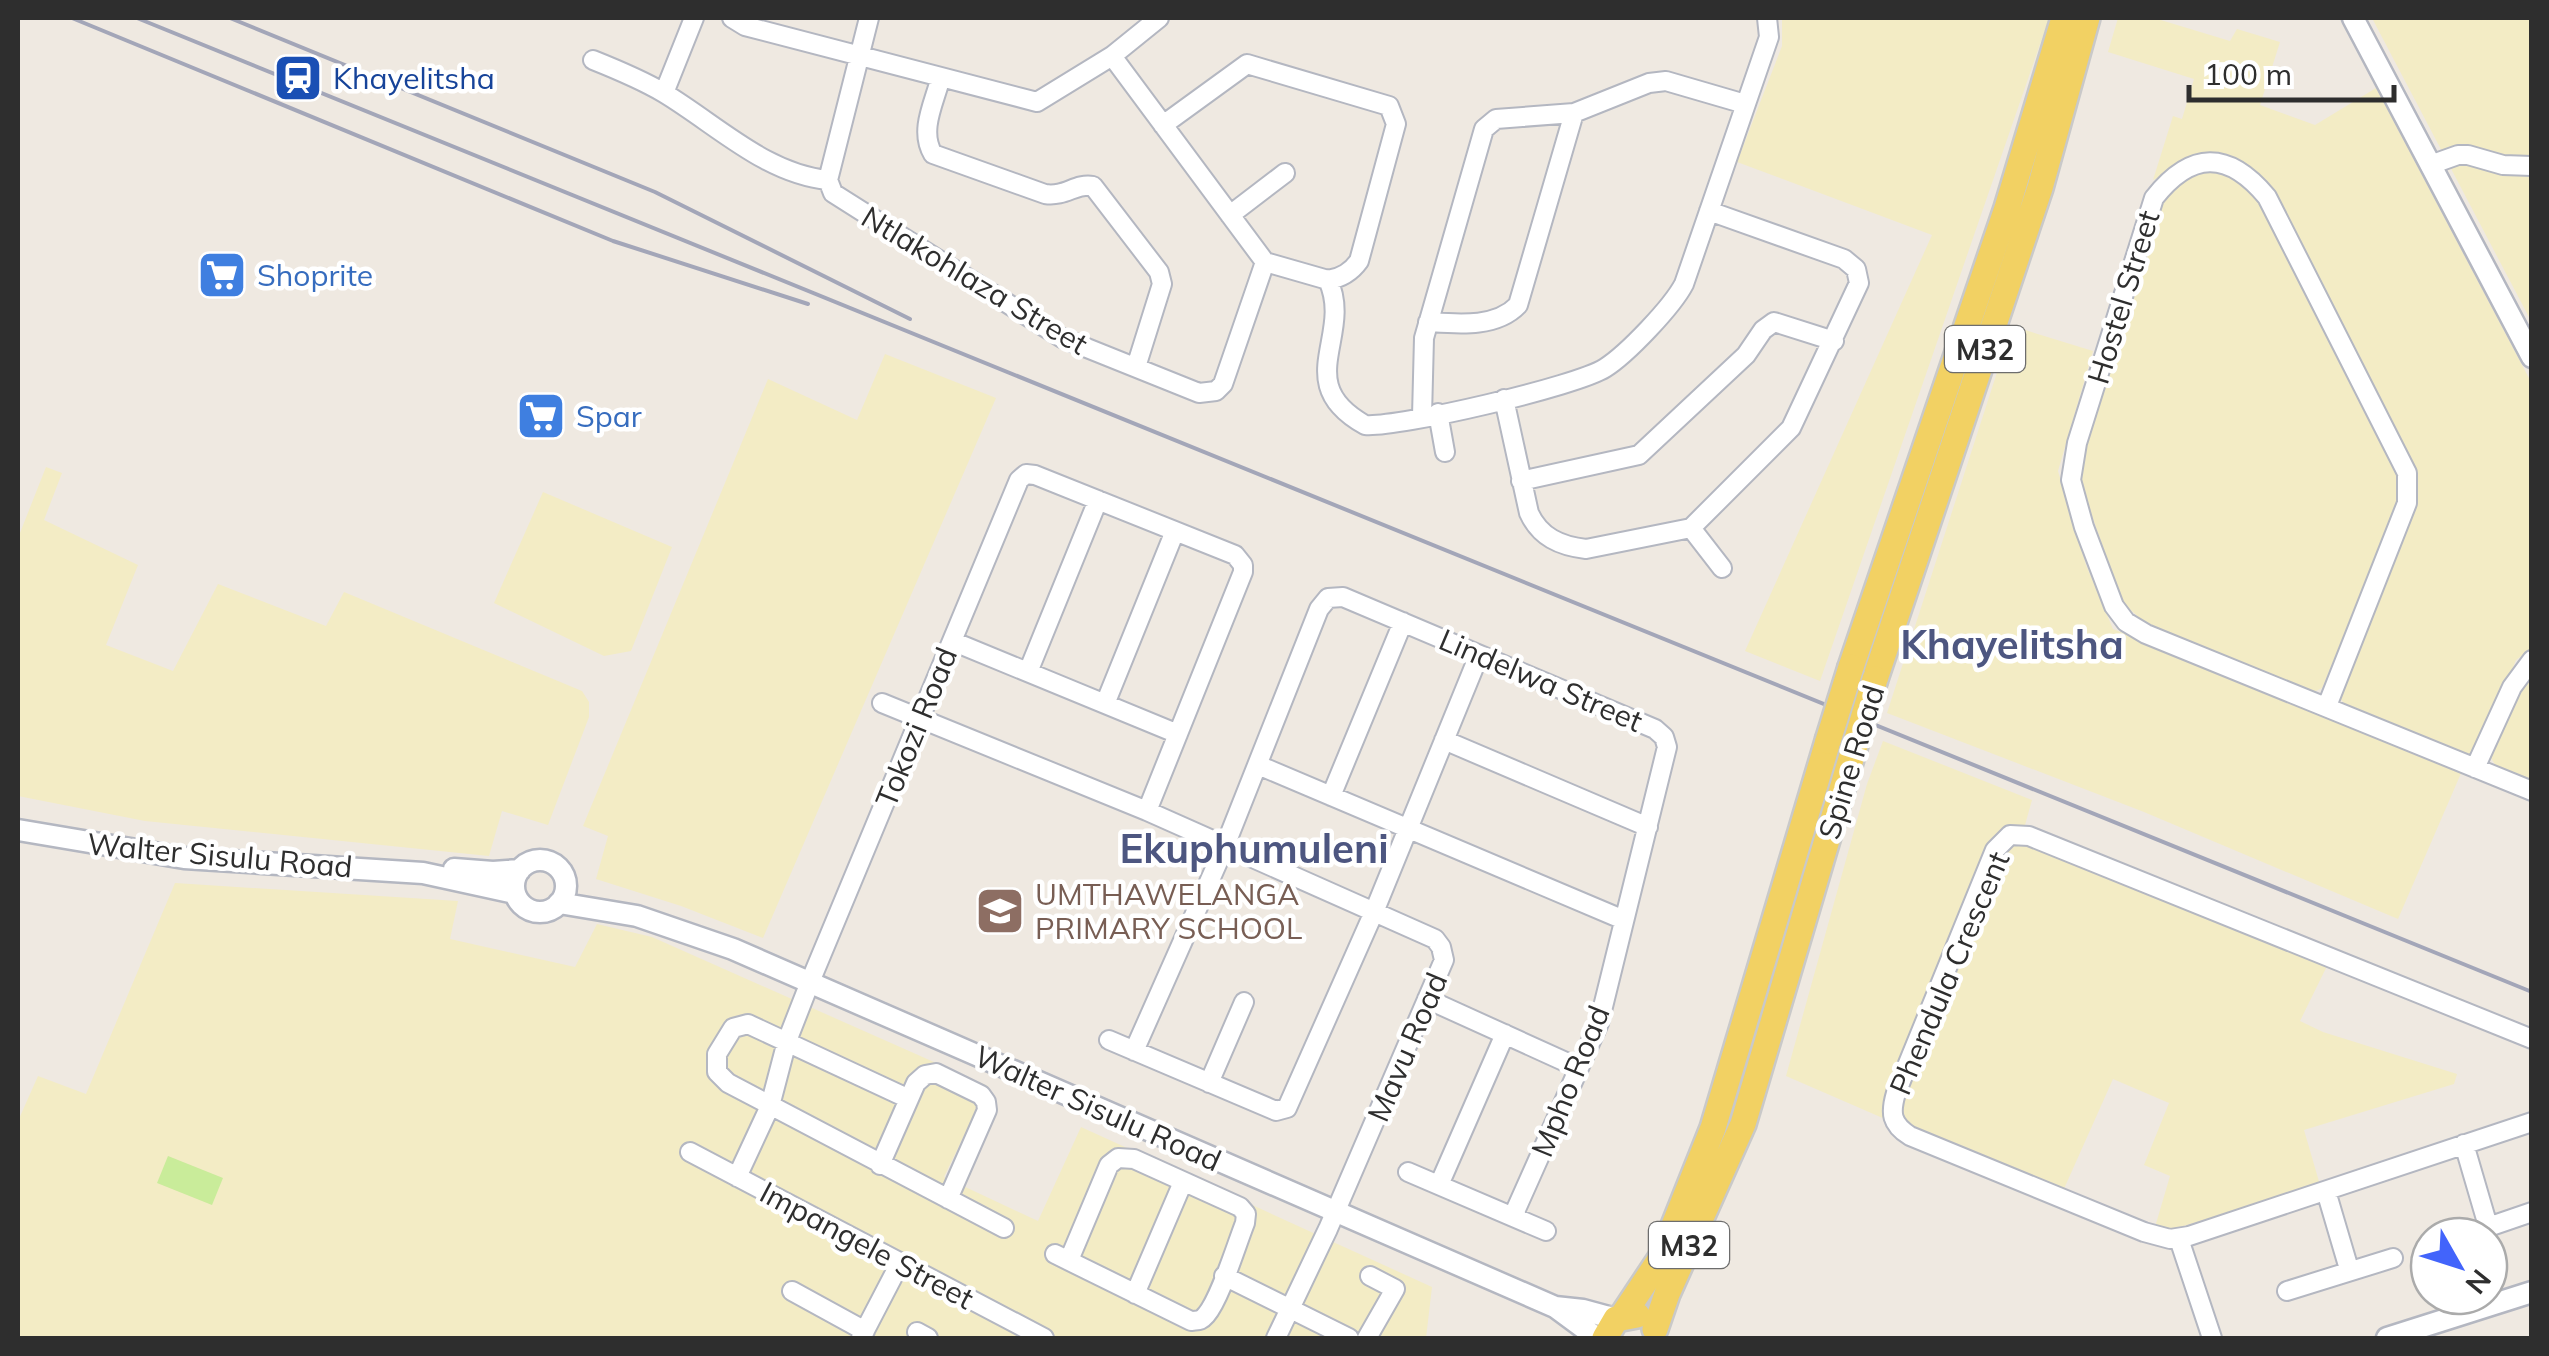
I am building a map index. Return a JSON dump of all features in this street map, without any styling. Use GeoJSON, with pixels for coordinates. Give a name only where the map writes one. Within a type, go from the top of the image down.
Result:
{"type":"FeatureCollection","features":[{"type":"Feature","properties":{"kind":"main road","name":"Spine Road"},"geometry":{"type":"LineString","coordinates":[[1615,1324],[1661,1258],[1713,1128],[1828,742],[2006,208],[2064,18]]}},
{"type":"Feature","properties":{"kind":"main road","name":"Spine Road"},"geometry":{"type":"LineString","coordinates":[[1658,1336],[1667,1294],[1743,1124],[1875,678],[2040,188],[2087,18]]}},
{"type":"Feature","properties":{"kind":"main road","name":"Spine Road"},"geometry":{"type":"LineString","coordinates":[[1615,1324],[1642,1316],[1658,1336]]}},
{"type":"Feature","properties":{"kind":"street"},"geometry":{"type":"LineString","coordinates":[[664,93],[694,18]]}},
{"type":"Feature","properties":{"kind":"street"},"geometry":{"type":"LineString","coordinates":[[732,18],[745,26],[859,58],[1037,102],[1112,56],[1159,18]]}},
{"type":"Feature","properties":{"kind":"street"},"geometry":{"type":"LineString","coordinates":[[593,60],[664,93],[779,168],[801,178],[828,180],[870,18]]}},
{"type":"Feature","properties":{"kind":"street"},"geometry":{"type":"LineString","coordinates":[[1328,280],[1337,307],[1325,364],[1326,382],[1348,415],[1365,425],[1504,400],[1581,380],[1607,367],[1676,300],[1684,284],[1769,37],[1767,18]]}},
{"type":"Feature","properties":{"kind":"street"},"geometry":{"type":"LineString","coordinates":[[2353,18],[2532,357]]}},
{"type":"Feature","properties":{"kind":"street"},"geometry":{"type":"LineString","coordinates":[[1112,56],[1265,262],[1328,280],[1345,275],[1359,261],[1396,124],[1389,106],[1247,64],[1163,124]]}},
{"type":"Feature","properties":{"kind":"street"},"geometry":{"type":"LineString","coordinates":[[940,80],[926,136],[929,149],[937,157],[1044,194],[1058,196],[1083,185],[1093,186],[1159,272],[1162,284],[1136,367]]}},
{"type":"Feature","properties":{"kind":"street"},"geometry":{"type":"LineString","coordinates":[[1445,452],[1421,383],[1428,322],[1484,129],[1496,120],[1574,113],[1649,83],[1666,81],[1745,104]]}},
{"type":"Feature","properties":{"kind":"street"},"geometry":{"type":"LineString","coordinates":[[1428,322],[1469,324],[1508,315],[1518,305],[1574,113]]}},
{"type":"Feature","properties":{"kind":"street"},"geometry":{"type":"LineString","coordinates":[[2430,164],[2468,154],[2503,165],[2532,166]]}},
{"type":"Feature","properties":{"kind":"street","name":"Hostel Street"},"geometry":{"type":"LineString","coordinates":[[2327,706],[2407,503],[2407,474],[2267,197],[2242,171],[2220,162],[2196,164],[2172,174],[2154,198],[2077,443],[2072,480],[2084,527],[2114,606],[2126,622],[2146,634],[2532,791]]}},
{"type":"Feature","properties":{"kind":"street"},"geometry":{"type":"LineString","coordinates":[[1230,215],[1285,173]]}},
{"type":"Feature","properties":{"kind":"street","name":"Ntlakohlaza Street"},"geometry":{"type":"LineString","coordinates":[[828,180],[833,194],[1078,346],[1200,392],[1216,392],[1223,384],[1265,262]]}},
{"type":"Feature","properties":{"kind":"street"},"geometry":{"type":"LineString","coordinates":[[1504,400],[1535,526],[1550,539],[1586,549],[1692,528],[1791,428],[1860,283],[1850,263],[1709,211]]}},
{"type":"Feature","properties":{"kind":"street"},"geometry":{"type":"LineString","coordinates":[[1521,481],[1639,454],[1746,354],[1763,330],[1774,322],[1834,341]]}},
{"type":"Feature","properties":{"kind":"street","name":"Tokozi Road"},"geometry":{"type":"LineString","coordinates":[[737,1177],[770,1106],[787,1041],[810,982],[1019,480],[1026,474],[1098,500]]}},
{"type":"Feature","properties":{"kind":"street"},"geometry":{"type":"LineString","coordinates":[[1028,672],[1098,500],[1235,555],[1243,572],[1147,811]]}},
{"type":"Feature","properties":{"kind":"street"},"geometry":{"type":"LineString","coordinates":[[1692,528],[1722,568]]}},
{"type":"Feature","properties":{"kind":"street"},"geometry":{"type":"LineString","coordinates":[[1105,704],[1175,531]]}},
{"type":"Feature","properties":{"kind":"street","name":"Lindelwa Street"},"geometry":{"type":"LineString","coordinates":[[1258,766],[1319,609],[1328,598],[1343,597],[1655,729],[1667,746],[1648,827]]}},
{"type":"Feature","properties":{"kind":"street"},"geometry":{"type":"LineString","coordinates":[[1331,796],[1403,622]]}},
{"type":"Feature","properties":{"kind":"street"},"geometry":{"type":"LineString","coordinates":[[952,641],[1178,734]]}},
{"type":"Feature","properties":{"kind":"street"},"geometry":{"type":"LineString","coordinates":[[1109,1040],[1282,1112],[1288,1108],[1374,912],[1479,655]]}},
{"type":"Feature","properties":{"kind":"street"},"geometry":{"type":"LineString","coordinates":[[2475,768],[2512,687],[2532,660]]}},
{"type":"Feature","properties":{"kind":"street","name":"Mavu Road"},"geometry":{"type":"LineString","coordinates":[[882,702],[1147,811],[1435,939],[1442,946],[1444,960],[1292,1310],[1276,1338]]}},
{"type":"Feature","properties":{"kind":"street"},"geometry":{"type":"LineString","coordinates":[[1444,740],[1648,827]]}},
{"type":"Feature","properties":{"kind":"street"},"geometry":{"type":"LineString","coordinates":[[1134,1051],[1258,766],[1624,920]]}},
{"type":"Feature","properties":{"kind":"street","name":"Mpho Road"},"geometry":{"type":"LineString","coordinates":[[1513,1216],[1599,1024],[1648,827]]}},
{"type":"Feature","properties":{"kind":"street","name":"Walter Sisulu Road"},"geometry":{"type":"LineString","coordinates":[[18,830],[184,858],[423,874],[515,893]]}},
{"type":"Feature","properties":{"kind":"street","name":"Phendula Crescent"},"geometry":{"type":"LineString","coordinates":[[2180,1239],[2144,1232],[1910,1136],[1894,1122],[1892,1107],[1912,1051],[1995,850],[2010,836],[2029,836],[2532,1039]]}},
{"type":"Feature","properties":{"kind":"street"},"geometry":{"type":"LineString","coordinates":[[545,860],[560,868],[562,894],[549,910],[532,910],[515,893],[520,870],[530,862],[545,860]]}},
{"type":"Feature","properties":{"kind":"street","name":"Walter Sisulu Road"},"geometry":{"type":"LineString","coordinates":[[423,874],[442,868],[520,870]]}},
{"type":"Feature","properties":{"kind":"street","name":"Walter Sisulu Road"},"geometry":{"type":"LineString","coordinates":[[562,894],[733,949],[810,982],[1555,1307],[1596,1338]]}},
{"type":"Feature","properties":{"kind":"street"},"geometry":{"type":"LineString","coordinates":[[1427,999],[1579,1068]]}},
{"type":"Feature","properties":{"kind":"street"},"geometry":{"type":"LineString","coordinates":[[1209,1082],[1244,1002]]}},
{"type":"Feature","properties":{"kind":"street"},"geometry":{"type":"LineString","coordinates":[[909,1099],[748,1024],[738,1024],[717,1054],[715,1064],[721,1078],[1004,1228]]}},
{"type":"Feature","properties":{"kind":"street"},"geometry":{"type":"LineString","coordinates":[[1440,1185],[1505,1034]]}},
{"type":"Feature","properties":{"kind":"street"},"geometry":{"type":"LineString","coordinates":[[880,1164],[916,1083],[926,1075],[936,1073],[981,1094],[986,1110],[948,1199]]}},
{"type":"Feature","properties":{"kind":"street"},"geometry":{"type":"LineString","coordinates":[[2212,1338],[2180,1239],[2532,1122]]}},
{"type":"Feature","properties":{"kind":"street"},"geometry":{"type":"LineString","coordinates":[[2464,1144],[2485,1216]]}},
{"type":"Feature","properties":{"kind":"street","name":"Impangele Street"},"geometry":{"type":"LineString","coordinates":[[690,1152],[1033,1336]]}},
{"type":"Feature","properties":{"kind":"street"},"geometry":{"type":"LineString","coordinates":[[1118,1158],[1134,1160],[1183,1182],[1240,1207],[1246,1214],[1224,1276],[1207,1314],[1200,1320],[1190,1322],[1062,1257],[1109,1166],[1118,1158]]}},
{"type":"Feature","properties":{"kind":"street"},"geometry":{"type":"LineString","coordinates":[[1408,1172],[1546,1231]]}},
{"type":"Feature","properties":{"kind":"street"},"geometry":{"type":"LineString","coordinates":[[1135,1294],[1183,1182]]}},
{"type":"Feature","properties":{"kind":"street"},"geometry":{"type":"LineString","coordinates":[[2326,1191],[2349,1269]]}},
{"type":"Feature","properties":{"kind":"street"},"geometry":{"type":"LineString","coordinates":[[2287,1292],[2393,1258]]}},
{"type":"Feature","properties":{"kind":"street"},"geometry":{"type":"LineString","coordinates":[[792,1292],[863,1335],[900,1263]]}},
{"type":"Feature","properties":{"kind":"street"},"geometry":{"type":"LineString","coordinates":[[1224,1276],[1349,1338]]}},
{"type":"Feature","properties":{"kind":"street"},"geometry":{"type":"LineString","coordinates":[[1367,1338],[1396,1289],[1370,1276]]}},
{"type":"Feature","properties":{"kind":"street"},"geometry":{"type":"LineString","coordinates":[[2387,1338],[2532,1292]]}},
{"type":"Feature","properties":{"kind":"street","name":"Walter Sisulu Road"},"geometry":{"type":"LineString","coordinates":[[1555,1307],[1583,1310],[1615,1324]]}},
{"type":"Feature","properties":{"kind":"sand"},"geometry":{"type":"Polygon","coordinates":[[[1782,18],[2049,18],[1820,681],[1745,651],[1932,235],[1737,162],[1782,46],[1782,18]]]}},
{"type":"Feature","properties":{"kind":"sand"},"geometry":{"type":"Polygon","coordinates":[[[2118,18],[2154,18],[2230,41],[2237,29],[2280,42],[2260,105],[2315,125],[2376,88],[2531,382],[2531,649],[2516,660],[2481,747],[2474,755],[2464,757],[2348,708],[2339,697],[2411,514],[2417,492],[2416,469],[2273,191],[2243,164],[2219,155],[2180,161],[2153,180],[2173,116],[2182,119],[2194,79],[2108,52],[2118,18]]]}},
{"type":"Feature","properties":{"kind":"sand"},"geometry":{"type":"Polygon","coordinates":[[[2372,18],[2531,18],[2531,321],[2372,18]]]}},
{"type":"Feature","properties":{"kind":"sand"},"geometry":{"type":"Polygon","coordinates":[[[2209,170],[2240,182],[2261,205],[2397,468],[2400,501],[2322,688],[2312,693],[2144,622],[2123,603],[2080,482],[2081,459],[2157,205],[2184,177],[2209,170]]]}},
{"type":"Feature","properties":{"kind":"sand"},"geometry":{"type":"Polygon","coordinates":[[[2012,326],[2093,351],[2058,471],[2086,565],[2113,629],[2462,771],[2398,919],[2144,812],[1887,713],[2012,326]]]}},
{"type":"Feature","properties":{"kind":"sand"},"geometry":{"type":"Polygon","coordinates":[[[885,354],[996,398],[763,938],[596,879],[608,836],[583,826],[768,379],[857,420],[885,354]]]}},
{"type":"Feature","properties":{"kind":"sand"},"geometry":{"type":"Polygon","coordinates":[[[46,467],[62,473],[44,520],[138,565],[106,645],[173,671],[218,584],[326,626],[344,592],[582,691],[589,702],[589,717],[548,825],[502,811],[489,856],[145,821],[18,796],[18,538],[46,467]]]}},
{"type":"Feature","properties":{"kind":"sand"},"geometry":{"type":"Polygon","coordinates":[[[543,492],[672,547],[631,651],[604,656],[494,603],[543,492]]]}},
{"type":"Feature","properties":{"kind":"sand"},"geometry":{"type":"Polygon","coordinates":[[[2531,666],[2531,784],[2499,771],[2491,758],[2531,666]]]}},
{"type":"Feature","properties":{"kind":"sand"},"geometry":{"type":"Polygon","coordinates":[[[1883,741],[2032,800],[2025,825],[2009,827],[1985,852],[1885,1101],[1885,1119],[1786,1076],[1867,784],[1883,741]]]}},
{"type":"Feature","properties":{"kind":"sand"},"geometry":{"type":"Polygon","coordinates":[[[2021,841],[2328,964],[2300,1021],[2323,1032],[2457,1074],[2454,1084],[2304,1130],[2320,1185],[2167,1231],[2155,1227],[2170,1176],[2144,1165],[2169,1103],[2113,1079],[2063,1191],[1916,1131],[1902,1114],[1903,1090],[1997,860],[2011,843],[2021,841]]]}},
{"type":"Feature","properties":{"kind":"sand"},"geometry":{"type":"Polygon","coordinates":[[[175,883],[458,901],[450,939],[575,967],[597,924],[652,937],[988,1086],[944,1177],[1038,1221],[1081,1127],[1432,1287],[1426,1338],[18,1338],[18,1121],[38,1076],[86,1094],[175,883]]]}},
{"type":"Feature","properties":{"kind":"green space"},"geometry":{"type":"Polygon","coordinates":[[[168,1156],[223,1178],[212,1205],[157,1183],[168,1156]]]}},
{"type":"Feature","properties":{"kind":"railway"},"geometry":{"type":"LineString","coordinates":[[72,18],[613,241],[808,304]]}},
{"type":"Feature","properties":{"kind":"railway"},"geometry":{"type":"LineString","coordinates":[[137,18],[2532,992]]}},
{"type":"Feature","properties":{"kind":"railway"},"geometry":{"type":"LineString","coordinates":[[230,18],[655,192],[910,319]]}},
{"type":"Feature","properties":{"kind":"place","name":"Khayelitsha"},"geometry":{"type":"Point","coordinates":[298,78]}},
{"type":"Feature","properties":{"kind":"place","name":"Shoprite"},"geometry":{"type":"Point","coordinates":[222,275]}},
{"type":"Feature","properties":{"kind":"place","name":"Spar"},"geometry":{"type":"Point","coordinates":[541,416]}},
{"type":"Feature","properties":{"kind":"place","name":"UMTHAWELANGA PRIMARY SCHOOL"},"geometry":{"type":"Point","coordinates":[1000,911]}},
{"type":"Feature","properties":{"kind":"district","name":"Khayelitsha"},"geometry":{"type":"Point","coordinates":[2012,644]}},
{"type":"Feature","properties":{"kind":"district","name":"Ekuphumuleni"},"geometry":{"type":"Point","coordinates":[1254,848]}}]}
